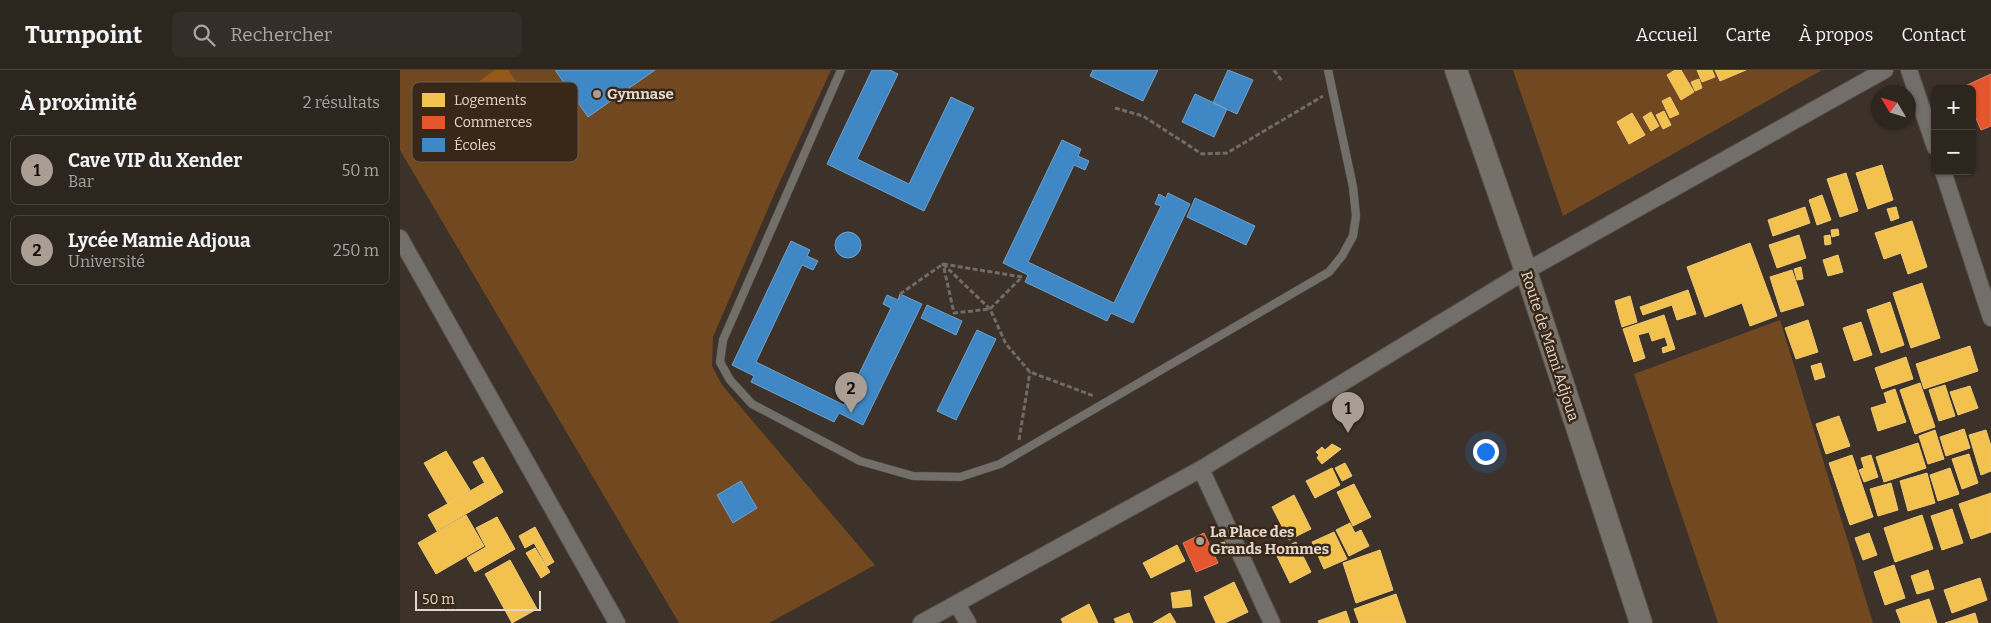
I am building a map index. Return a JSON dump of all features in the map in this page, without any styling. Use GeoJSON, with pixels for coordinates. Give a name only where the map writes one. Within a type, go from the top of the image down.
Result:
{"type":"FeatureCollection","features":[{"type":"Feature","properties":{"kind":"street","name":"Route de Mami Adjoua"},"geometry":{"type":"LineString","coordinates":[[1456,70],[1526,272],[1641,623]]}},
{"type":"Feature","properties":{"kind":"street"},"geometry":{"type":"LineString","coordinates":[[922,623],[1201,469],[1526,272],[1885,70]]}},
{"type":"Feature","properties":{"kind":"street"},"geometry":{"type":"LineString","coordinates":[[1909,70],[1931,135]]}},
{"type":"Feature","properties":{"kind":"street"},"geometry":{"type":"LineString","coordinates":[[1944,175],[1991,318]]}},
{"type":"Feature","properties":{"kind":"street"},"geometry":{"type":"LineString","coordinates":[[400,238],[618,623]]}},
{"type":"Feature","properties":{"kind":"street"},"geometry":{"type":"LineString","coordinates":[[1201,469],[1272,623]]}},
{"type":"Feature","properties":{"kind":"street"},"geometry":{"type":"LineString","coordinates":[[957,604],[968,623]]}},
{"type":"Feature","properties":{"kind":"lane"},"geometry":{"type":"LineString","coordinates":[[841,70],[722,340],[720,362],[730,380],[752,404],[860,461],[913,476],[960,477],[1000,464],[1328,272],[1342,256],[1353,236],[1356,216],[1352,187],[1328,70]]}},
{"type":"Feature","properties":{"kind":"path"},"geometry":{"type":"LineString","coordinates":[[1274,70],[1282,81]]}},
{"type":"Feature","properties":{"kind":"path"},"geometry":{"type":"LineString","coordinates":[[1115,108],[1143,116],[1202,154],[1227,153],[1332,91]]}},
{"type":"Feature","properties":{"kind":"path"},"geometry":{"type":"LineString","coordinates":[[943,264],[990,309],[1006,344],[1030,372],[1108,401]]}},
{"type":"Feature","properties":{"kind":"path"},"geometry":{"type":"LineString","coordinates":[[900,294],[943,264],[1022,277],[990,309],[954,313],[943,264]]}},
{"type":"Feature","properties":{"kind":"path"},"geometry":{"type":"LineString","coordinates":[[1017,454],[1030,372]]}},
{"type":"Feature","properties":{"kind":"shaded area"},"geometry":{"type":"Polygon","coordinates":[[[400,70],[831,70],[776,190],[713,337],[712,366],[722,385],[875,565],[769,623],[679,623],[400,150],[400,70]]]}},
{"type":"Feature","properties":{"kind":"shaded area"},"geometry":{"type":"Polygon","coordinates":[[[495,70],[508,70],[516,82],[478,82],[495,70]]]}},
{"type":"Feature","properties":{"kind":"shaded area"},"geometry":{"type":"Polygon","coordinates":[[[1513,70],[1822,70],[1563,216],[1513,70]]]}},
{"type":"Feature","properties":{"kind":"shaded area"},"geometry":{"type":"Polygon","coordinates":[[[1780,320],[1873,623],[1718,623],[1634,374],[1780,320]]]}},
{"type":"Feature","properties":{"kind":"building: Logements"},"geometry":{"type":"Polygon","coordinates":[[[1675,70],[1681,70],[1694,92],[1681,100],[1667,75],[1675,70]]]}},
{"type":"Feature","properties":{"kind":"building: Logements"},"geometry":{"type":"Polygon","coordinates":[[[1697,70],[1712,70],[1715,77],[1702,82],[1697,70]]]}},
{"type":"Feature","properties":{"kind":"building: Logements"},"geometry":{"type":"Polygon","coordinates":[[[1715,70],[1746,70],[1720,81],[1715,70]]]}},
{"type":"Feature","properties":{"kind":"building: Logements"},"geometry":{"type":"Polygon","coordinates":[[[1699,79],[1702,88],[1695,91],[1691,82],[1699,79]]]}},
{"type":"Feature","properties":{"kind":"building: Logements"},"geometry":{"type":"Polygon","coordinates":[[[1670,97],[1679,114],[1670,118],[1662,101],[1670,97]]]}},
{"type":"Feature","properties":{"kind":"building: Logements"},"geometry":{"type":"Polygon","coordinates":[[[1664,111],[1671,125],[1663,129],[1656,115],[1664,111]]]}},
{"type":"Feature","properties":{"kind":"building: Logements"},"geometry":{"type":"Polygon","coordinates":[[[1651,112],[1659,126],[1651,131],[1643,117],[1651,112]]]}},
{"type":"Feature","properties":{"kind":"building: Logements"},"geometry":{"type":"Polygon","coordinates":[[[1632,113],[1645,135],[1629,144],[1617,122],[1632,113]]]}},
{"type":"Feature","properties":{"kind":"building: Logements"},"geometry":{"type":"Polygon","coordinates":[[[1882,165],[1893,200],[1868,209],[1856,173],[1882,165]]]}},
{"type":"Feature","properties":{"kind":"building: Logements"},"geometry":{"type":"Polygon","coordinates":[[[1846,173],[1858,211],[1840,217],[1827,179],[1846,173]]]}},
{"type":"Feature","properties":{"kind":"building: Logements"},"geometry":{"type":"Polygon","coordinates":[[[1822,195],[1831,220],[1817,225],[1809,200],[1822,195]]]}},
{"type":"Feature","properties":{"kind":"building: Logements"},"geometry":{"type":"Polygon","coordinates":[[[1805,207],[1810,223],[1773,236],[1768,220],[1805,207]]]}},
{"type":"Feature","properties":{"kind":"building: Logements"},"geometry":{"type":"Polygon","coordinates":[[[1896,207],[1899,218],[1891,221],[1887,209],[1896,207]]]}},
{"type":"Feature","properties":{"kind":"building: Logements"},"geometry":{"type":"Polygon","coordinates":[[[1912,221],[1927,267],[1908,274],[1901,253],[1884,259],[1875,233],[1912,221]]]}},
{"type":"Feature","properties":{"kind":"building: Logements"},"geometry":{"type":"Polygon","coordinates":[[[1838,229],[1839,235],[1832,237],[1831,230],[1838,229]]]}},
{"type":"Feature","properties":{"kind":"building: Logements"},"geometry":{"type":"Polygon","coordinates":[[[1799,235],[1806,258],[1777,268],[1769,245],[1799,235]]]}},
{"type":"Feature","properties":{"kind":"building: Logements"},"geometry":{"type":"Polygon","coordinates":[[[1830,235],[1831,244],[1825,245],[1824,236],[1830,235]]]}},
{"type":"Feature","properties":{"kind":"building: Logements"},"geometry":{"type":"Polygon","coordinates":[[[1750,243],[1777,316],[1750,326],[1742,303],[1705,317],[1687,267],[1750,243]]]}},
{"type":"Feature","properties":{"kind":"building: Logements"},"geometry":{"type":"Polygon","coordinates":[[[1838,255],[1843,272],[1828,276],[1823,260],[1838,255]]]}},
{"type":"Feature","properties":{"kind":"building: Logements"},"geometry":{"type":"Polygon","coordinates":[[[1801,267],[1803,279],[1797,280],[1794,269],[1801,267]]]}},
{"type":"Feature","properties":{"kind":"building: Logements"},"geometry":{"type":"Polygon","coordinates":[[[1792,270],[1804,305],[1781,312],[1770,277],[1792,270]]]}},
{"type":"Feature","properties":{"kind":"building: Logements"},"geometry":{"type":"Polygon","coordinates":[[[1922,283],[1940,338],[1911,348],[1893,293],[1922,283]]]}},
{"type":"Feature","properties":{"kind":"building: Logements"},"geometry":{"type":"Polygon","coordinates":[[[1688,290],[1696,314],[1677,320],[1672,305],[1643,315],[1640,307],[1688,290]]]}},
{"type":"Feature","properties":{"kind":"building: Logements"},"geometry":{"type":"Polygon","coordinates":[[[1630,296],[1637,322],[1622,327],[1615,301],[1630,296]]]}},
{"type":"Feature","properties":{"kind":"building: Logements"},"geometry":{"type":"Polygon","coordinates":[[[1890,302],[1904,345],[1881,353],[1867,310],[1890,302]]]}},
{"type":"Feature","properties":{"kind":"building: Logements"},"geometry":{"type":"Polygon","coordinates":[[[1664,315],[1675,349],[1663,353],[1662,348],[1668,346],[1665,337],[1652,341],[1649,332],[1638,335],[1645,358],[1634,362],[1623,329],[1664,315]]]}},
{"type":"Feature","properties":{"kind":"building: Logements"},"geometry":{"type":"Polygon","coordinates":[[[1808,320],[1818,352],[1796,359],[1785,328],[1808,320]]]}},
{"type":"Feature","properties":{"kind":"building: Logements"},"geometry":{"type":"Polygon","coordinates":[[[1861,322],[1872,355],[1854,361],[1843,328],[1861,322]]]}},
{"type":"Feature","properties":{"kind":"building: Logements"},"geometry":{"type":"Polygon","coordinates":[[[1970,346],[1978,371],[1924,389],[1916,364],[1970,346]]]}},
{"type":"Feature","properties":{"kind":"building: Logements"},"geometry":{"type":"Polygon","coordinates":[[[1906,357],[1913,379],[1882,389],[1875,368],[1906,357]]]}},
{"type":"Feature","properties":{"kind":"building: Logements"},"geometry":{"type":"Polygon","coordinates":[[[1821,363],[1825,377],[1815,380],[1811,366],[1821,363]]]}},
{"type":"Feature","properties":{"kind":"building: Logements"},"geometry":{"type":"Polygon","coordinates":[[[1920,383],[1935,427],[1915,434],[1900,390],[1920,383]]]}},
{"type":"Feature","properties":{"kind":"building: Logements"},"geometry":{"type":"Polygon","coordinates":[[[1945,385],[1955,416],[1939,421],[1929,390],[1945,385]]]}},
{"type":"Feature","properties":{"kind":"building: Logements"},"geometry":{"type":"Polygon","coordinates":[[[1970,386],[1978,408],[1958,415],[1950,392],[1970,386]]]}},
{"type":"Feature","properties":{"kind":"building: Logements"},"geometry":{"type":"Polygon","coordinates":[[[1895,389],[1906,422],[1878,431],[1871,408],[1887,403],[1884,393],[1895,389]]]}},
{"type":"Feature","properties":{"kind":"building: Logements"},"geometry":{"type":"Polygon","coordinates":[[[1839,416],[1850,446],[1826,454],[1816,424],[1839,416]]]}},
{"type":"Feature","properties":{"kind":"building: Logements"},"geometry":{"type":"Polygon","coordinates":[[[1964,429],[1970,448],[1946,456],[1940,437],[1964,429]]]}},
{"type":"Feature","properties":{"kind":"building: Logements"},"geometry":{"type":"Polygon","coordinates":[[[1935,430],[1944,459],[1928,464],[1919,436],[1935,430]]]}},
{"type":"Feature","properties":{"kind":"building: Logements"},"geometry":{"type":"Polygon","coordinates":[[[1986,430],[1991,446],[1991,471],[1981,475],[1969,435],[1986,430]]]}},
{"type":"Feature","properties":{"kind":"building: Logements"},"geometry":{"type":"Polygon","coordinates":[[[1918,443],[1926,468],[1884,482],[1876,457],[1918,443]]]}},
{"type":"Feature","properties":{"kind":"building: Logements"},"geometry":{"type":"Polygon","coordinates":[[[1332,444],[1341,449],[1322,464],[1317,458],[1319,455],[1316,452],[1322,447],[1325,450],[1332,444]]]}},
{"type":"Feature","properties":{"kind":"building: Logements"},"geometry":{"type":"Polygon","coordinates":[[[446,451],[470,490],[448,504],[424,463],[446,451]]]}},
{"type":"Feature","properties":{"kind":"building: Logements"},"geometry":{"type":"Polygon","coordinates":[[[1969,454],[1978,483],[1962,489],[1952,459],[1969,454]]]}},
{"type":"Feature","properties":{"kind":"building: Logements"},"geometry":{"type":"Polygon","coordinates":[[[1852,455],[1873,517],[1850,525],[1829,463],[1852,455]]]}},
{"type":"Feature","properties":{"kind":"building: Logements"},"geometry":{"type":"Polygon","coordinates":[[[1871,455],[1878,477],[1864,482],[1859,470],[1864,468],[1861,458],[1871,455]]]}},
{"type":"Feature","properties":{"kind":"building: Logements"},"geometry":{"type":"Polygon","coordinates":[[[483,457],[503,492],[493,498],[473,462],[483,457]]]}},
{"type":"Feature","properties":{"kind":"building: Logements"},"geometry":{"type":"Polygon","coordinates":[[[1345,463],[1352,476],[1342,481],[1335,468],[1345,463]]]}},
{"type":"Feature","properties":{"kind":"building: Logements"},"geometry":{"type":"Polygon","coordinates":[[[1332,468],[1340,485],[1315,498],[1306,481],[1332,468]]]}},
{"type":"Feature","properties":{"kind":"building: Logements"},"geometry":{"type":"Polygon","coordinates":[[[1950,468],[1959,494],[1938,501],[1930,475],[1950,468]]]}},
{"type":"Feature","properties":{"kind":"building: Logements"},"geometry":{"type":"Polygon","coordinates":[[[1927,473],[1935,503],[1908,511],[1900,481],[1927,473]]]}},
{"type":"Feature","properties":{"kind":"building: Logements"},"geometry":{"type":"Polygon","coordinates":[[[484,483],[493,498],[437,531],[428,515],[484,483]]]}},
{"type":"Feature","properties":{"kind":"building: Logements"},"geometry":{"type":"Polygon","coordinates":[[[1891,483],[1898,510],[1878,516],[1870,489],[1891,483]]]}},
{"type":"Feature","properties":{"kind":"building: Logements"},"geometry":{"type":"Polygon","coordinates":[[[1354,484],[1371,517],[1353,526],[1337,492],[1354,484]]]}},
{"type":"Feature","properties":{"kind":"building: Logements"},"geometry":{"type":"Polygon","coordinates":[[[1991,493],[1991,532],[1971,539],[1959,504],[1991,493]]]}},
{"type":"Feature","properties":{"kind":"building: Logements"},"geometry":{"type":"Polygon","coordinates":[[[1294,495],[1311,529],[1289,540],[1272,507],[1294,495]]]}},
{"type":"Feature","properties":{"kind":"building: Logements"},"geometry":{"type":"Polygon","coordinates":[[[1952,509],[1963,543],[1942,550],[1931,516],[1952,509]]]}},
{"type":"Feature","properties":{"kind":"building: Logements"},"geometry":{"type":"Polygon","coordinates":[[[466,515],[484,546],[436,574],[418,543],[466,515]]]}},
{"type":"Feature","properties":{"kind":"building: Logements"},"geometry":{"type":"Polygon","coordinates":[[[1922,515],[1933,549],[1895,562],[1884,528],[1922,515]]]}},
{"type":"Feature","properties":{"kind":"building: Logements"},"geometry":{"type":"Polygon","coordinates":[[[497,517],[515,549],[475,572],[467,558],[486,547],[476,528],[497,517]]]}},
{"type":"Feature","properties":{"kind":"building: Logements"},"geometry":{"type":"Polygon","coordinates":[[[1350,523],[1355,533],[1361,530],[1369,546],[1349,556],[1336,530],[1350,523]]]}},
{"type":"Feature","properties":{"kind":"building: Logements"},"geometry":{"type":"Polygon","coordinates":[[[535,527],[554,562],[547,566],[534,543],[525,548],[519,536],[535,527]]]}},
{"type":"Feature","properties":{"kind":"building: Logements"},"geometry":{"type":"Polygon","coordinates":[[[1334,532],[1347,559],[1324,569],[1312,542],[1334,532]]]}},
{"type":"Feature","properties":{"kind":"building: Logements"},"geometry":{"type":"Polygon","coordinates":[[[1869,533],[1877,555],[1863,560],[1855,538],[1869,533]]]}},
{"type":"Feature","properties":{"kind":"building: Logements"},"geometry":{"type":"Polygon","coordinates":[[[1225,542],[1227,551],[1219,553],[1216,544],[1225,542]]]}},
{"type":"Feature","properties":{"kind":"building: Logements"},"geometry":{"type":"Polygon","coordinates":[[[1296,542],[1311,572],[1290,583],[1275,552],[1296,542]]]}},
{"type":"Feature","properties":{"kind":"building: Logements"},"geometry":{"type":"Polygon","coordinates":[[[1177,545],[1185,561],[1151,578],[1143,563],[1177,545]]]}},
{"type":"Feature","properties":{"kind":"building: Logements"},"geometry":{"type":"Polygon","coordinates":[[[535,548],[550,572],[541,578],[526,553],[535,548]]]}},
{"type":"Feature","properties":{"kind":"building: Logements"},"geometry":{"type":"Polygon","coordinates":[[[1380,550],[1393,590],[1356,603],[1343,563],[1380,550]]]}},
{"type":"Feature","properties":{"kind":"building: Logements"},"geometry":{"type":"Polygon","coordinates":[[[510,560],[537,609],[512,623],[485,574],[510,560]]]}},
{"type":"Feature","properties":{"kind":"building: Logements"},"geometry":{"type":"Polygon","coordinates":[[[1894,565],[1905,598],[1885,605],[1874,572],[1894,565]]]}},
{"type":"Feature","properties":{"kind":"building: Logements"},"geometry":{"type":"Polygon","coordinates":[[[1928,570],[1934,589],[1917,594],[1911,576],[1928,570]]]}},
{"type":"Feature","properties":{"kind":"building: Logements"},"geometry":{"type":"Polygon","coordinates":[[[1980,578],[1987,600],[1952,613],[1944,590],[1980,578]]]}},
{"type":"Feature","properties":{"kind":"building: Logements"},"geometry":{"type":"Polygon","coordinates":[[[1234,582],[1248,612],[1225,623],[1216,623],[1204,597],[1234,582]]]}},
{"type":"Feature","properties":{"kind":"building: Logements"},"geometry":{"type":"Polygon","coordinates":[[[1190,590],[1192,606],[1173,608],[1171,593],[1190,590]]]}},
{"type":"Feature","properties":{"kind":"building: Logements"},"geometry":{"type":"Polygon","coordinates":[[[1396,594],[1406,623],[1359,623],[1354,609],[1396,594]]]}},
{"type":"Feature","properties":{"kind":"building: Logements"},"geometry":{"type":"Polygon","coordinates":[[[1929,599],[1937,623],[1901,623],[1896,610],[1929,599]]]}},
{"type":"Feature","properties":{"kind":"building: Logements"},"geometry":{"type":"Polygon","coordinates":[[[1089,604],[1098,623],[1063,623],[1061,619],[1089,604]]]}},
{"type":"Feature","properties":{"kind":"building: Logements"},"geometry":{"type":"Polygon","coordinates":[[[1346,611],[1350,623],[1319,623],[1318,621],[1346,611]]]}},
{"type":"Feature","properties":{"kind":"building: Logements"},"geometry":{"type":"Polygon","coordinates":[[[1129,613],[1133,623],[1116,623],[1114,619],[1129,613]]]}},
{"type":"Feature","properties":{"kind":"building: Logements"},"geometry":{"type":"Polygon","coordinates":[[[1170,613],[1176,623],[1153,623],[1170,613]]]}},
{"type":"Feature","properties":{"kind":"building: Logements"},"geometry":{"type":"Polygon","coordinates":[[[1975,613],[1978,623],[1945,623],[1975,613]]]}},
{"type":"Feature","properties":{"kind":"building: Commerces"},"geometry":{"type":"Polygon","coordinates":[[[1991,74],[1991,126],[1981,130],[1976,118],[1976,85],[1967,85],[1991,74]]]}},
{"type":"Feature","properties":{"kind":"building: Commerces"},"geometry":{"type":"Polygon","coordinates":[[[1204,533],[1218,563],[1196,572],[1183,543],[1204,533]]]}},
{"type":"Feature","properties":{"kind":"building: Écoles","name":"Gymnase"},"geometry":{"type":"Polygon","coordinates":[[[555,70],[655,70],[588,117],[578,103],[578,82],[563,82],[555,70]]]}},
{"type":"Feature","properties":{"kind":"building: Écoles"},"geometry":{"type":"Polygon","coordinates":[[[872,70],[890,70],[898,74],[857,159],[909,184],[951,97],[974,108],[924,211],[827,164],[872,70]]]}},
{"type":"Feature","properties":{"kind":"building: Écoles"},"geometry":{"type":"Polygon","coordinates":[[[1093,70],[1158,70],[1143,101],[1090,76],[1093,70]]]}},
{"type":"Feature","properties":{"kind":"building: Écoles"},"geometry":{"type":"Polygon","coordinates":[[[1228,70],[1253,80],[1237,114],[1213,103],[1228,70]]]}},
{"type":"Feature","properties":{"kind":"building: Écoles"},"geometry":{"type":"Polygon","coordinates":[[[1195,94],[1227,109],[1214,137],[1182,122],[1195,94]]]}},
{"type":"Feature","properties":{"kind":"building: Écoles"},"geometry":{"type":"Polygon","coordinates":[[[1062,140],[1081,149],[1078,156],[1089,161],[1085,170],[1074,165],[1028,262],[1114,303],[1161,206],[1155,204],[1159,194],[1166,198],[1168,193],[1190,204],[1133,323],[1111,313],[1107,321],[1025,282],[1028,275],[1003,263],[1062,140]]]}},
{"type":"Feature","properties":{"kind":"building: Écoles"},"geometry":{"type":"Polygon","coordinates":[[[1195,198],[1255,226],[1246,245],[1187,217],[1195,198]]]}},
{"type":"Feature","properties":{"kind":"building: Écoles"},"geometry":{"type":"Polygon","coordinates":[[[848,232],[857,236],[861,245],[857,254],[848,258],[839,254],[835,245],[839,236],[848,232]]]}},
{"type":"Feature","properties":{"kind":"building: Écoles"},"geometry":{"type":"Polygon","coordinates":[[[791,241],[810,250],[807,256],[818,261],[813,270],[802,265],[756,362],[844,405],[891,308],[883,304],[887,295],[898,300],[900,294],[922,304],[863,425],[839,413],[834,422],[751,382],[754,376],[732,365],[791,241]]]}},
{"type":"Feature","properties":{"kind":"building: Écoles"},"geometry":{"type":"Polygon","coordinates":[[[927,305],[962,321],[956,335],[921,318],[927,305]]]}},
{"type":"Feature","properties":{"kind":"building: Écoles"},"geometry":{"type":"Polygon","coordinates":[[[977,330],[996,339],[956,420],[937,411],[977,330]]]}},
{"type":"Feature","properties":{"kind":"building: Écoles"},"geometry":{"type":"Polygon","coordinates":[[[741,481],[757,508],[733,523],[717,495],[741,481]]]}},
{"type":"Feature","properties":{"kind":"place","name":"Gymnase"},"geometry":{"type":"Point","coordinates":[597,94]}},
{"type":"Feature","properties":{"kind":"place","name":"Lycée Mamie Adjoua"},"geometry":{"type":"Point","coordinates":[851,413]}},
{"type":"Feature","properties":{"kind":"place","name":"Cave VIP du Xender"},"geometry":{"type":"Point","coordinates":[1348,433]}},
{"type":"Feature","properties":{"kind":"place","name":"La Place des Grands Hommes"},"geometry":{"type":"Point","coordinates":[1200,541]}}]}
